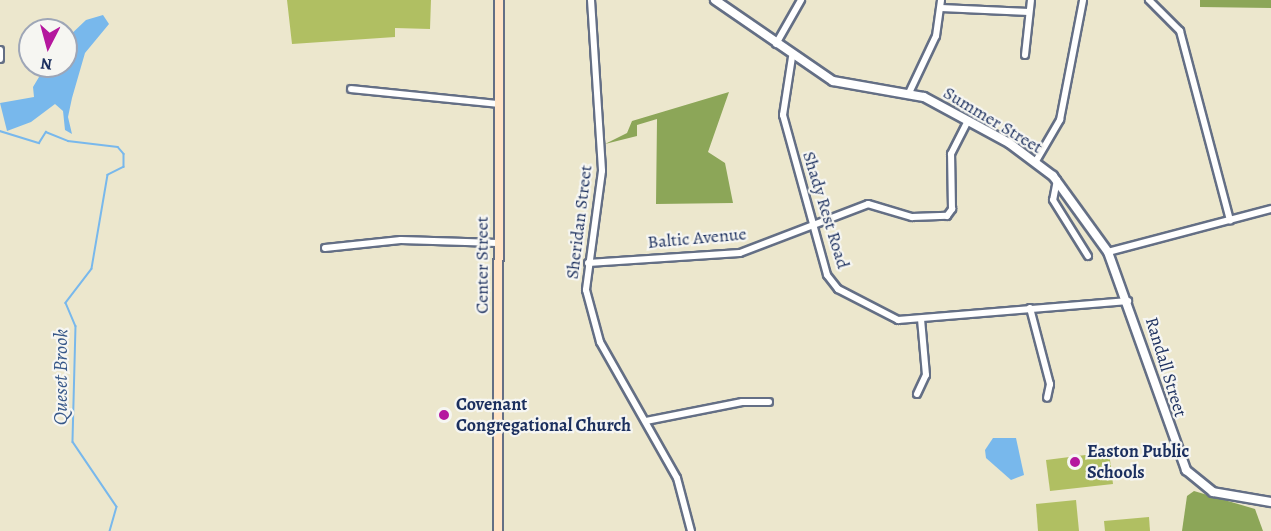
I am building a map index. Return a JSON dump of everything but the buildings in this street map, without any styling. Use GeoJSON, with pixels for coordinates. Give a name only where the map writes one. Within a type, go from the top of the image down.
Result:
{"type":"FeatureCollection","features":[{"type":"Feature","properties":{"kind":"main road","name":"Center Street"},"geometry":{"type":"LineString","coordinates":[[498,531],[499,0]]}},
{"type":"Feature","properties":{"kind":"street","name":"Sheridan Street"},"geometry":{"type":"LineString","coordinates":[[591,0],[602,171],[586,290],[600,342],[646,421],[684,494],[691,531]]}},
{"type":"Feature","properties":{"kind":"street","name":"Summer Street"},"geometry":{"type":"LineString","coordinates":[[715,0],[792,57],[832,81],[909,93],[968,120],[1036,161],[1057,180],[1108,252]]}},
{"type":"Feature","properties":{"kind":"street"},"geometry":{"type":"LineString","coordinates":[[776,44],[801,0]]}},
{"type":"Feature","properties":{"kind":"street"},"geometry":{"type":"LineString","coordinates":[[909,93],[936,36],[941,0]]}},
{"type":"Feature","properties":{"kind":"street"},"geometry":{"type":"LineString","coordinates":[[1025,55],[1031,0]]}},
{"type":"Feature","properties":{"kind":"street"},"geometry":{"type":"LineString","coordinates":[[1036,161],[1060,120],[1083,0]]}},
{"type":"Feature","properties":{"kind":"street"},"geometry":{"type":"LineString","coordinates":[[1149,0],[1180,31],[1230,220]]}},
{"type":"Feature","properties":{"kind":"street"},"geometry":{"type":"LineString","coordinates":[[940,8],[1029,12]]}},
{"type":"Feature","properties":{"kind":"street"},"geometry":{"type":"LineString","coordinates":[[0,50],[0,59]]}},
{"type":"Feature","properties":{"kind":"street","name":"Shady Rest Road"},"geometry":{"type":"LineString","coordinates":[[792,57],[783,115],[826,275],[838,289],[877,312],[921,320],[1030,308],[1129,301]]}},
{"type":"Feature","properties":{"kind":"street"},"geometry":{"type":"LineString","coordinates":[[351,89],[499,105]]}},
{"type":"Feature","properties":{"kind":"street","name":"Baltic Avenue"},"geometry":{"type":"LineString","coordinates":[[588,263],[740,253],[813,224],[878,203],[912,217],[950,214],[951,154],[968,120]]}},
{"type":"Feature","properties":{"kind":"street"},"geometry":{"type":"LineString","coordinates":[[1057,180],[1053,200],[1088,256]]}},
{"type":"Feature","properties":{"kind":"street"},"geometry":{"type":"LineString","coordinates":[[1108,252],[1271,209]]}},
{"type":"Feature","properties":{"kind":"street"},"geometry":{"type":"LineString","coordinates":[[325,248],[401,240],[498,243]]}},
{"type":"Feature","properties":{"kind":"street","name":"Randall Street"},"geometry":{"type":"LineString","coordinates":[[1108,252],[1129,301],[1186,470],[1213,492],[1271,502]]}},
{"type":"Feature","properties":{"kind":"street"},"geometry":{"type":"LineString","coordinates":[[1030,308],[1050,384],[1047,398]]}},
{"type":"Feature","properties":{"kind":"street"},"geometry":{"type":"LineString","coordinates":[[917,394],[926,375],[921,320]]}},
{"type":"Feature","properties":{"kind":"street"},"geometry":{"type":"LineString","coordinates":[[646,421],[742,402],[769,402]]}},
{"type":"Feature","properties":{"kind":"green space"},"geometry":{"type":"Polygon","coordinates":[[[287,0],[431,0],[430,29],[395,28],[395,37],[292,44],[287,0]]]}},
{"type":"Feature","properties":{"kind":"green space"},"geometry":{"type":"Polygon","coordinates":[[[1200,0],[1271,0],[1271,8],[1200,7],[1200,0]]]}},
{"type":"Feature","properties":{"kind":"green space"},"geometry":{"type":"Polygon","coordinates":[[[729,92],[708,152],[725,163],[733,203],[656,204],[657,119],[637,125],[637,136],[605,144],[627,133],[632,121],[729,92]]]}},
{"type":"Feature","properties":{"kind":"green space"},"geometry":{"type":"Polygon","coordinates":[[[1109,452],[1113,484],[1050,491],[1046,460],[1109,452]]]}},
{"type":"Feature","properties":{"kind":"green space"},"geometry":{"type":"Polygon","coordinates":[[[1194,491],[1255,509],[1263,531],[1182,531],[1187,496],[1194,491]]]}},
{"type":"Feature","properties":{"kind":"green space"},"geometry":{"type":"Polygon","coordinates":[[[1076,500],[1079,531],[1038,531],[1036,504],[1076,500]]]}},
{"type":"Feature","properties":{"kind":"green space"},"geometry":{"type":"Polygon","coordinates":[[[1149,517],[1150,531],[1105,531],[1104,521],[1149,517]]]}},
{"type":"Feature","properties":{"kind":"water"},"geometry":{"type":"Polygon","coordinates":[[[103,15],[109,24],[85,53],[78,77],[78,28],[86,20],[103,15]]]}},
{"type":"Feature","properties":{"kind":"water"},"geometry":{"type":"Polygon","coordinates":[[[38,78],[78,78],[68,117],[72,134],[65,130],[63,111],[55,104],[31,122],[7,131],[0,103],[34,97],[33,87],[38,78]]]}},
{"type":"Feature","properties":{"kind":"water"},"geometry":{"type":"Polygon","coordinates":[[[993,438],[1016,438],[1024,475],[1011,480],[986,458],[985,450],[993,438]]]}},
{"type":"Feature","properties":{"kind":"waterway","name":"Queset Brook"},"geometry":{"type":"LineString","coordinates":[[0,131],[39,143],[46,132],[68,141],[118,147],[124,154],[124,167],[108,175],[92,269],[66,303],[76,326],[73,442],[117,507],[110,531]]}},
{"type":"Feature","properties":{"kind":"place","name":"Covenant Congregational Church"},"geometry":{"type":"Point","coordinates":[444,415]}},
{"type":"Feature","properties":{"kind":"place","name":"Easton Public Schools"},"geometry":{"type":"Point","coordinates":[1075,462]}}]}
